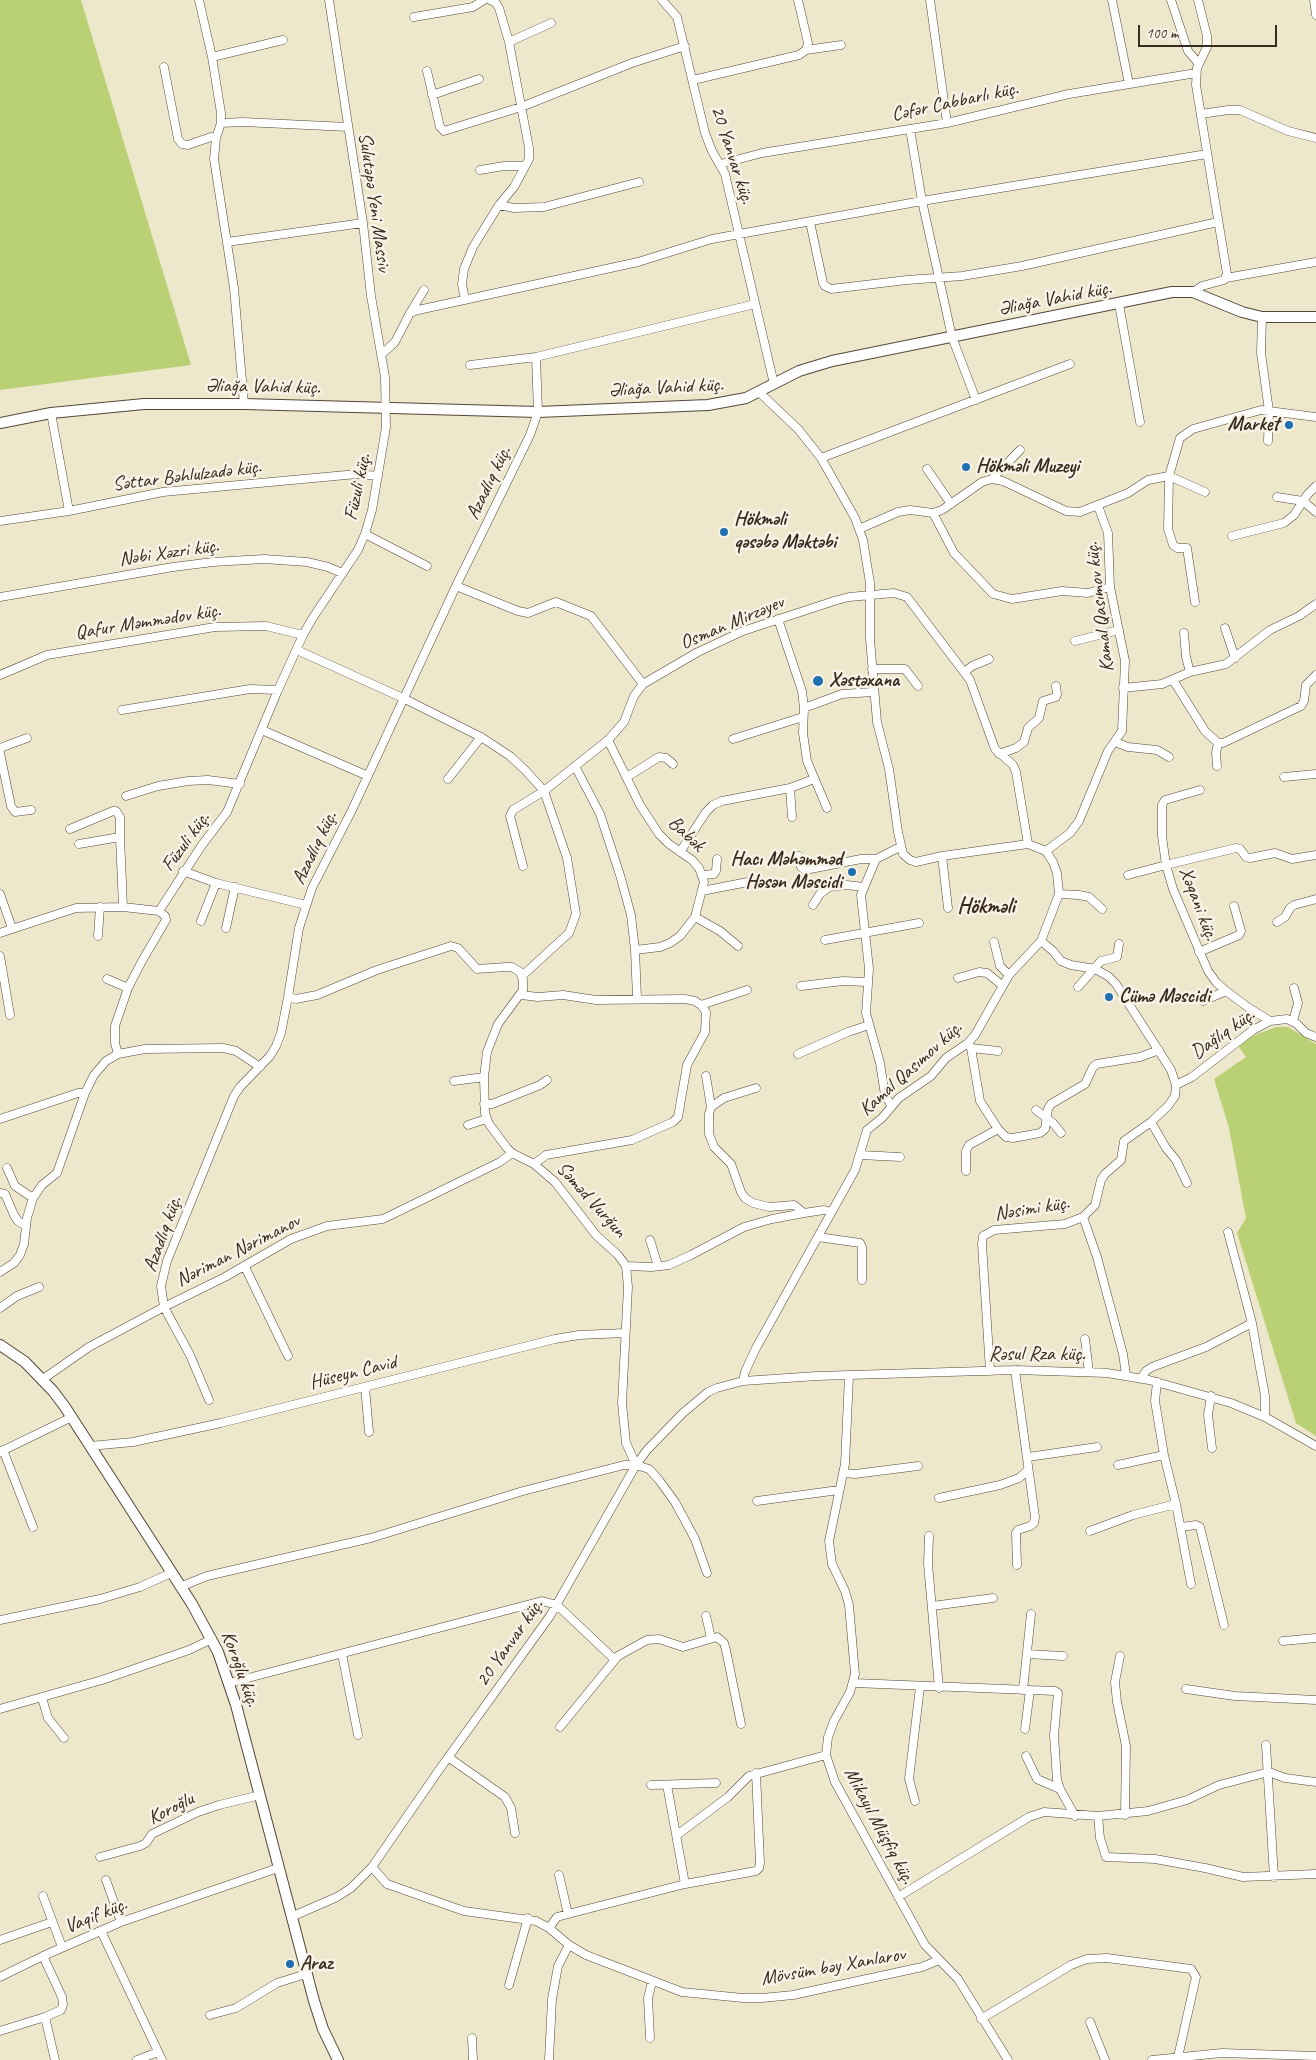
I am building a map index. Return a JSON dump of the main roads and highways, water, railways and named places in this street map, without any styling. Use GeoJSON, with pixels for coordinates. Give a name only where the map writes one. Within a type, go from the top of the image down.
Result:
{"type":"FeatureCollection","features":[{"type":"Feature","properties":{"kind":"place","name":"Market"},"geometry":{"type":"Point","coordinates":[1289,425]}},
{"type":"Feature","properties":{"kind":"place","name":"Hökməli Muzeyi"},"geometry":{"type":"Point","coordinates":[966,467]}},
{"type":"Feature","properties":{"kind":"place","name":"Hökməli qəsəbə Məktəbi"},"geometry":{"type":"Point","coordinates":[724,532]}},
{"type":"Feature","properties":{"kind":"place","name":"Xəstəxana"},"geometry":{"type":"Point","coordinates":[818,681]}},
{"type":"Feature","properties":{"kind":"place","name":"Hacı Məhəmməd Həsən Məscidi"},"geometry":{"type":"Point","coordinates":[852,872]}},
{"type":"Feature","properties":{"kind":"place","name":"Cümə Məscidi"},"geometry":{"type":"Point","coordinates":[1109,997]}},
{"type":"Feature","properties":{"kind":"place","name":"Araz"},"geometry":{"type":"Point","coordinates":[290,1964]}},
{"type":"Feature","properties":{"kind":"district","name":"Hökməli"},"geometry":{"type":"Point","coordinates":[986,907]}}]}
